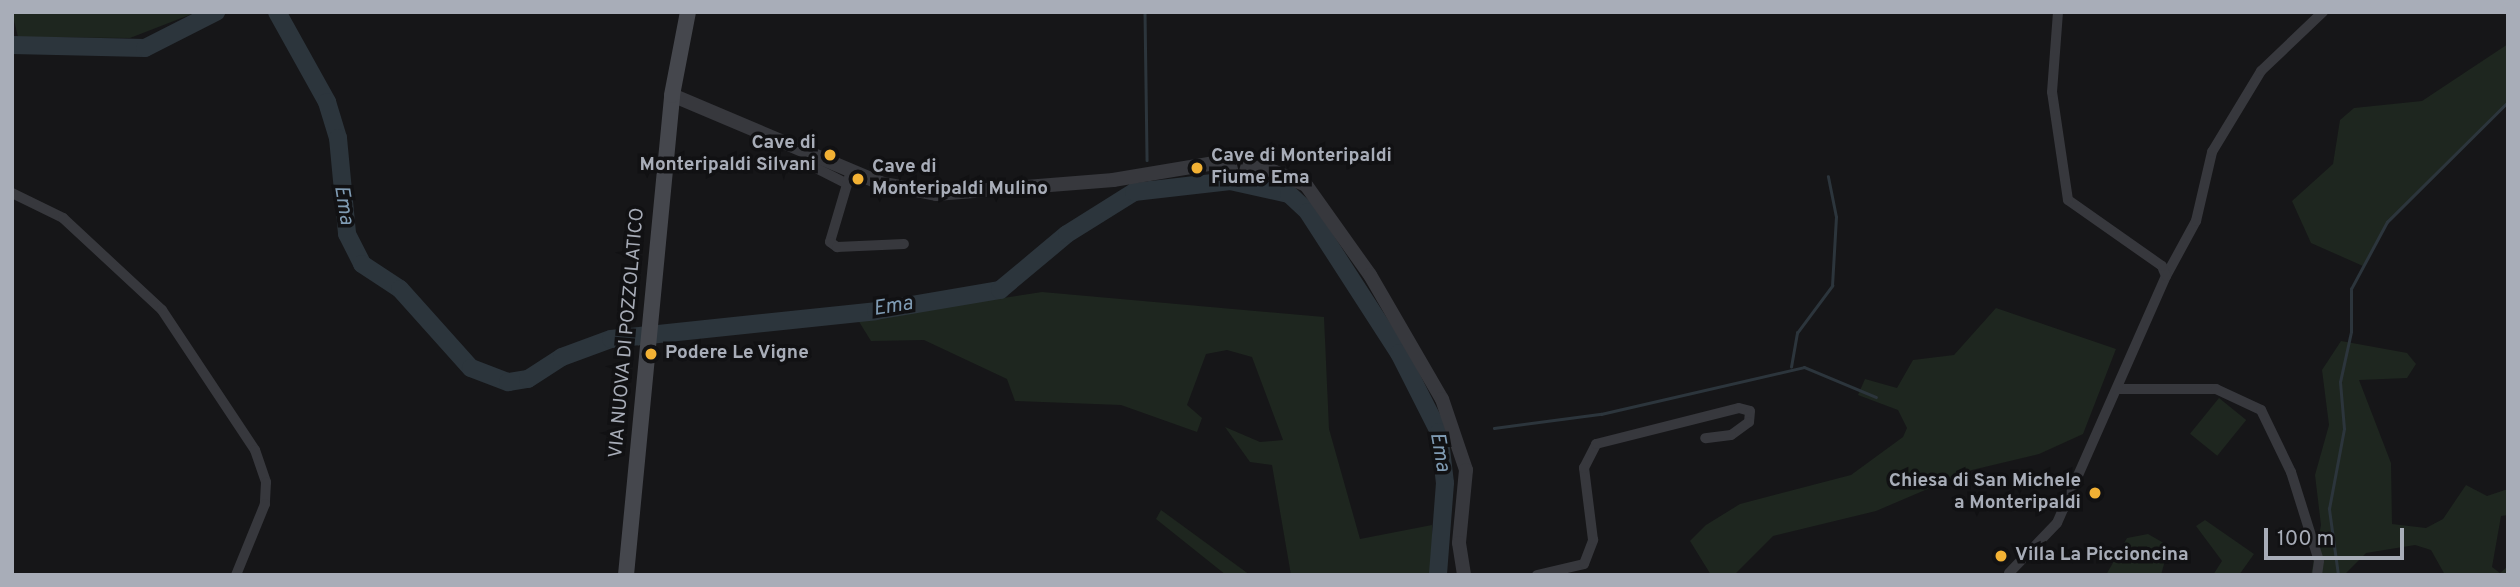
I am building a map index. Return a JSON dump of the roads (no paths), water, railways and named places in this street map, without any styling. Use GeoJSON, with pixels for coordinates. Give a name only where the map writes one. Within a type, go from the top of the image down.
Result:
{"type":"FeatureCollection","features":[{"type":"Feature","properties":{"kind":"main road","name":"VIA NUOVA DI POZZOLATICO"},"geometry":{"type":"LineString","coordinates":[[625,575],[672,94],[688,12]]}},
{"type":"Feature","properties":{"kind":"street"},"geometry":{"type":"LineString","coordinates":[[2058,12],[2052,92],[2068,200],[2162,265],[2166,276]]}},
{"type":"Feature","properties":{"kind":"street"},"geometry":{"type":"LineString","coordinates":[[2009,573],[2057,523],[2166,276],[2196,221],[2212,152],[2268,62],[2323,12]]}},
{"type":"Feature","properties":{"kind":"street"},"geometry":{"type":"LineString","coordinates":[[672,94],[813,152],[849,177],[936,194],[1113,180],[1215,163],[1268,169],[1306,185],[1377,287],[1442,399],[1466,470],[1463,568],[1474,575]]}},
{"type":"Feature","properties":{"kind":"street"},"geometry":{"type":"LineString","coordinates":[[849,177],[830,242],[837,247],[904,244]]}},
{"type":"Feature","properties":{"kind":"street"},"geometry":{"type":"LineString","coordinates":[[12,193],[63,218],[162,310],[254,450],[266,482],[265,504],[236,575]]}},
{"type":"Feature","properties":{"kind":"street"},"geometry":{"type":"LineString","coordinates":[[2117,389],[2216,389],[2261,410],[2291,472],[2319,561],[2318,575]]}},
{"type":"Feature","properties":{"kind":"street"},"geometry":{"type":"LineString","coordinates":[[1536,575],[1584,564],[1593,540],[1584,468],[1595,444],[1739,408],[1750,411],[1749,422],[1731,435],[1705,438]]}},
{"type":"Feature","properties":{"kind":"waterway","name":"Ema"},"geometry":{"type":"LineString","coordinates":[[12,45],[145,48],[216,12]]}},
{"type":"Feature","properties":{"kind":"waterway","name":"Ema"},"geometry":{"type":"LineString","coordinates":[[277,12],[327,102],[338,138],[347,234],[362,264],[400,289],[471,368],[508,382],[528,379],[562,357],[611,339],[876,311],[1000,290],[1067,234],[1134,192],[1230,181],[1289,194],[1308,212],[1399,353],[1439,432],[1445,483],[1438,575]]}},
{"type":"Feature","properties":{"kind":"waterway"},"geometry":{"type":"LineString","coordinates":[[1145,12],[1147,160]]}},
{"type":"Feature","properties":{"kind":"waterway"},"geometry":{"type":"LineString","coordinates":[[2338,575],[2329,509],[2344,429],[2340,382],[2351,332],[2351,289],[2387,222],[2508,102]]}},
{"type":"Feature","properties":{"kind":"waterway"},"geometry":{"type":"LineString","coordinates":[[1791,367],[1797,333],[1832,286],[1836,217],[1828,177]]}},
{"type":"Feature","properties":{"kind":"waterway"},"geometry":{"type":"LineString","coordinates":[[1149,178],[1152,189]]}},
{"type":"Feature","properties":{"kind":"waterway","name":"Ema"},"geometry":{"type":"LineString","coordinates":[[638,344],[639,336]]}},
{"type":"Feature","properties":{"kind":"waterway"},"geometry":{"type":"LineString","coordinates":[[1494,428],[1601,414],[1804,367],[1876,397]]}},
{"type":"Feature","properties":{"kind":"waterway"},"geometry":{"type":"LineString","coordinates":[[1440,437],[1450,436]]}},
{"type":"Feature","properties":{"kind":"place","name":"Cave di Monteripaldi Silvani"},"geometry":{"type":"Point","coordinates":[830,155]}},
{"type":"Feature","properties":{"kind":"place","name":"Cave di Monteripaldi Fiume Ema"},"geometry":{"type":"Point","coordinates":[1197,168]}},
{"type":"Feature","properties":{"kind":"place","name":"Cave di Monteripaldi Mulino"},"geometry":{"type":"Point","coordinates":[858,179]}},
{"type":"Feature","properties":{"kind":"place","name":"Podere Le Vigne"},"geometry":{"type":"Point","coordinates":[651,354]}},
{"type":"Feature","properties":{"kind":"place","name":"Chiesa di San Michele a Monteripaldi"},"geometry":{"type":"Point","coordinates":[2095,493]}},
{"type":"Feature","properties":{"kind":"place","name":"Villa La Piccioncina"},"geometry":{"type":"Point","coordinates":[2001,556]}}]}
